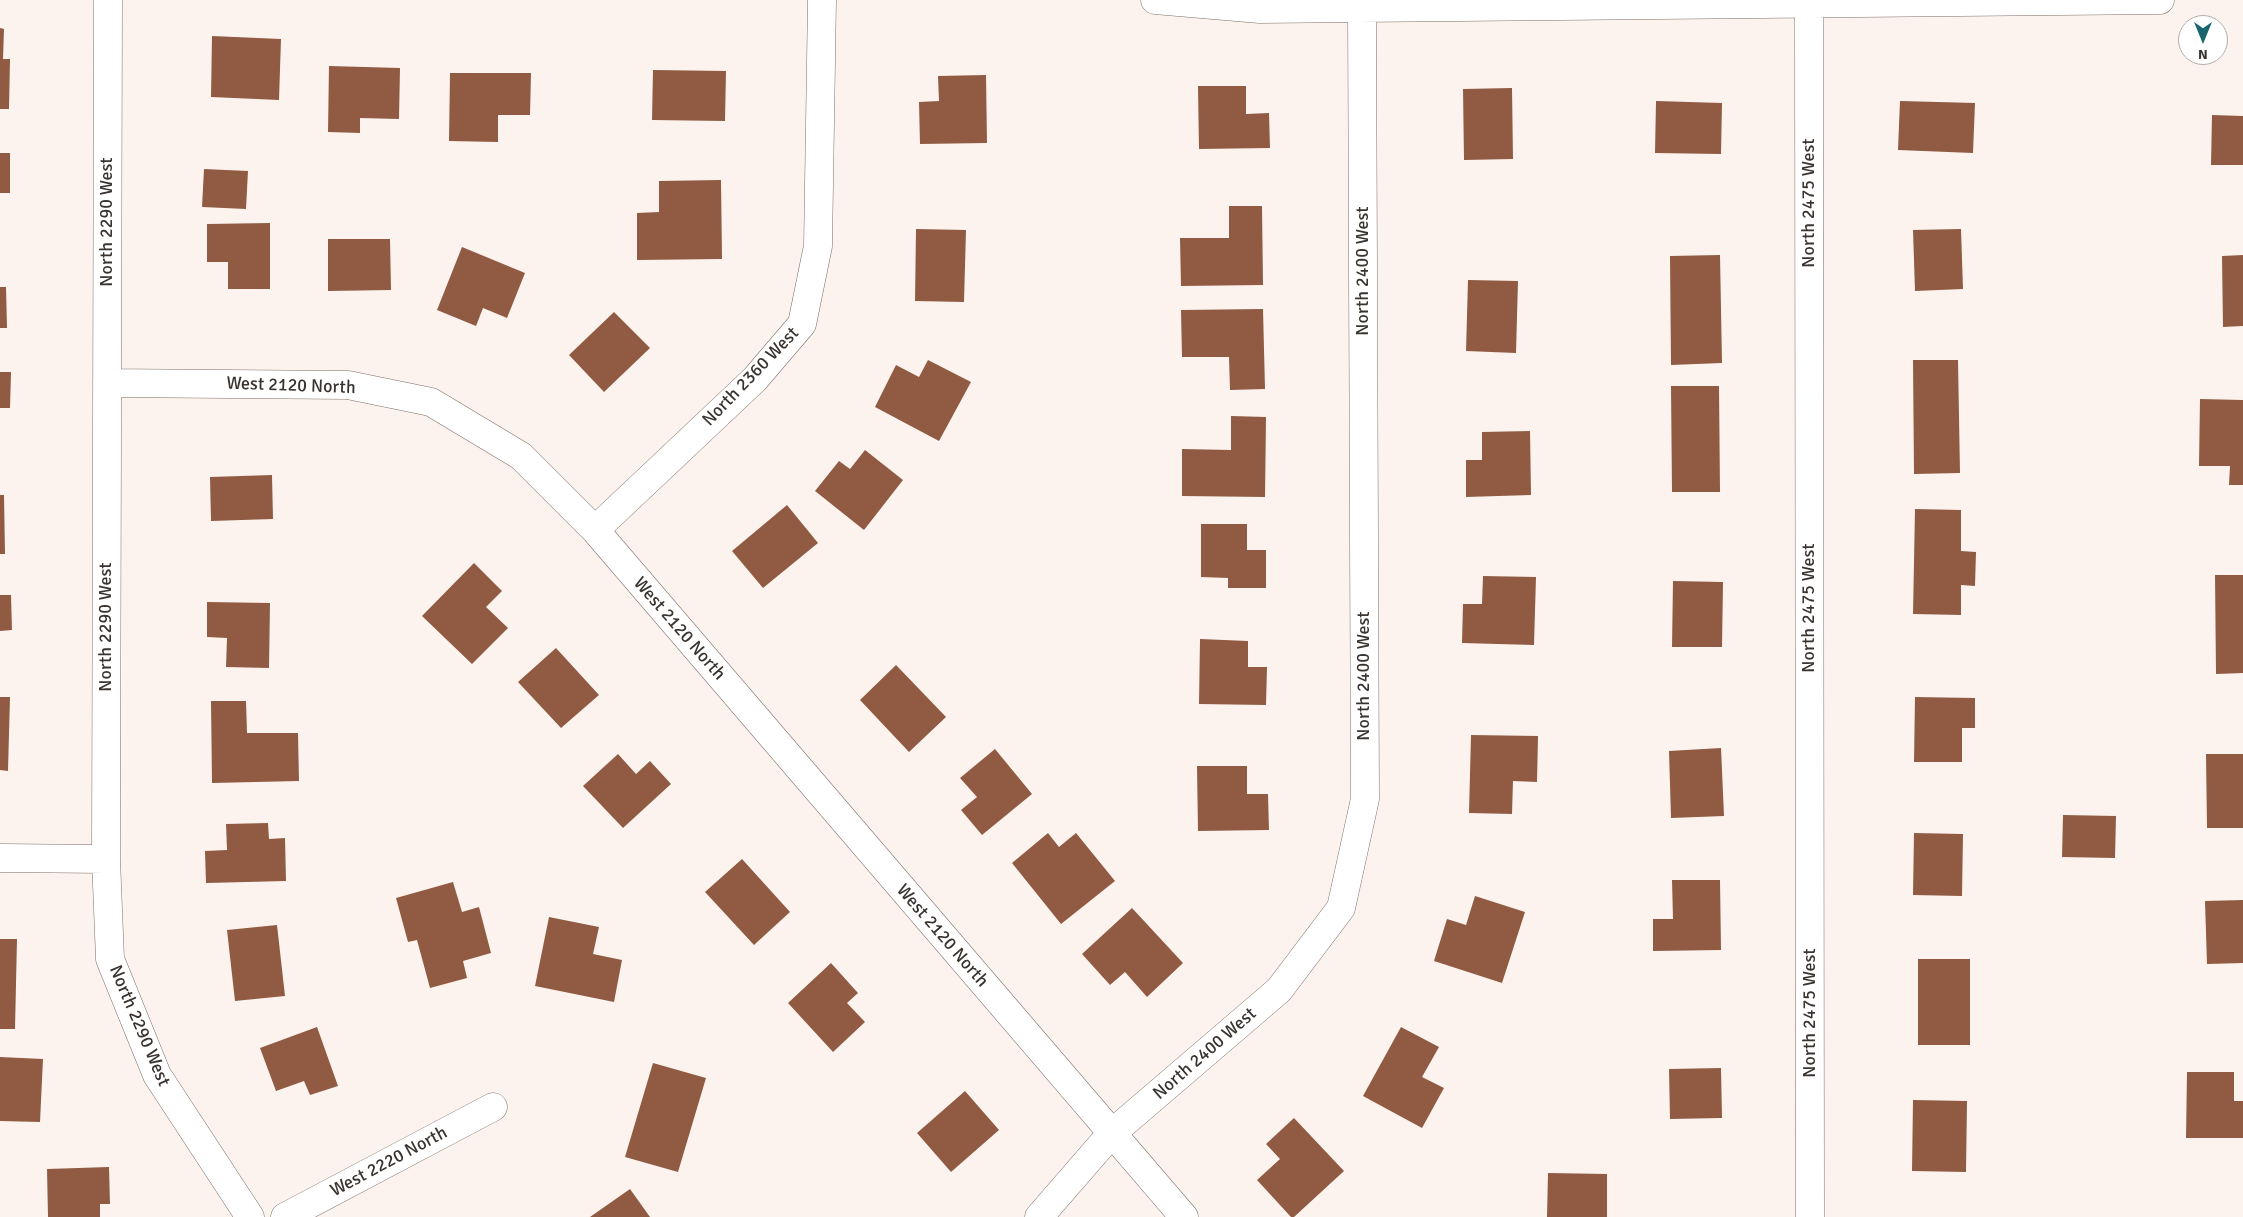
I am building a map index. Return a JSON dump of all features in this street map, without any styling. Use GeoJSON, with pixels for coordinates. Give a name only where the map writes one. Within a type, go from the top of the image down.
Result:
{"type":"FeatureCollection","features":[{"type":"Feature","properties":{"kind":"street","name":"North 2290 West"},"geometry":{"type":"LineString","coordinates":[[108,0],[106,859],[110,959],[157,1076],[250,1217]]}},
{"type":"Feature","properties":{"kind":"street","name":"North 2360 West"},"geometry":{"type":"LineString","coordinates":[[595,530],[755,378],[802,324],[818,246],[822,0]]}},
{"type":"Feature","properties":{"kind":"street"},"geometry":{"type":"LineString","coordinates":[[1155,0],[1260,9],[1809,2],[2160,0]]}},
{"type":"Feature","properties":{"kind":"street","name":"North 2475 West"},"geometry":{"type":"LineString","coordinates":[[1809,2],[1810,1217]]}},
{"type":"Feature","properties":{"kind":"street","name":"North 2400 West"},"geometry":{"type":"LineString","coordinates":[[1039,1217],[1111,1134],[1279,990],[1341,908],[1365,799],[1362,8]]}},
{"type":"Feature","properties":{"kind":"street","name":"West 2120 North"},"geometry":{"type":"LineString","coordinates":[[107,383],[348,384],[431,402],[521,456],[595,530],[1184,1217]]}},
{"type":"Feature","properties":{"kind":"street"},"geometry":{"type":"LineString","coordinates":[[0,858],[106,859]]}},
{"type":"Feature","properties":{"kind":"street","name":"West 2220 North"},"geometry":{"type":"LineString","coordinates":[[285,1217],[493,1107]]}},
{"type":"Feature","properties":{"kind":"building"},"geometry":{"type":"Polygon","coordinates":[[[0,28],[4,29],[3,59],[10,59],[9,109],[0,109],[0,28]]]}},
{"type":"Feature","properties":{"kind":"building"},"geometry":{"type":"Polygon","coordinates":[[[212,36],[281,39],[279,100],[211,97],[212,36]]]}},
{"type":"Feature","properties":{"kind":"building"},"geometry":{"type":"Polygon","coordinates":[[[329,66],[400,68],[399,119],[360,118],[360,133],[328,132],[329,66]]]}},
{"type":"Feature","properties":{"kind":"building"},"geometry":{"type":"Polygon","coordinates":[[[653,70],[726,71],[725,121],[652,120],[653,70]]]}},
{"type":"Feature","properties":{"kind":"building"},"geometry":{"type":"Polygon","coordinates":[[[450,73],[531,73],[530,115],[498,115],[498,142],[449,141],[450,73]]]}},
{"type":"Feature","properties":{"kind":"building"},"geometry":{"type":"Polygon","coordinates":[[[986,75],[987,143],[920,144],[919,102],[939,101],[938,76],[986,75]]]}},
{"type":"Feature","properties":{"kind":"building"},"geometry":{"type":"Polygon","coordinates":[[[1198,86],[1246,86],[1246,114],[1269,113],[1270,148],[1199,149],[1198,86]]]}},
{"type":"Feature","properties":{"kind":"building"},"geometry":{"type":"Polygon","coordinates":[[[1512,88],[1513,159],[1464,160],[1463,89],[1512,88]]]}},
{"type":"Feature","properties":{"kind":"building"},"geometry":{"type":"Polygon","coordinates":[[[1656,101],[1722,103],[1721,154],[1655,153],[1656,101]]]}},
{"type":"Feature","properties":{"kind":"building"},"geometry":{"type":"Polygon","coordinates":[[[1900,101],[1975,103],[1973,153],[1898,150],[1900,101]]]}},
{"type":"Feature","properties":{"kind":"building"},"geometry":{"type":"Polygon","coordinates":[[[2212,115],[2243,116],[2243,165],[2211,165],[2212,115]]]}},
{"type":"Feature","properties":{"kind":"building"},"geometry":{"type":"Polygon","coordinates":[[[0,153],[10,153],[10,193],[0,193],[0,153]]]}},
{"type":"Feature","properties":{"kind":"building"},"geometry":{"type":"Polygon","coordinates":[[[204,169],[248,171],[246,209],[202,207],[204,169]]]}},
{"type":"Feature","properties":{"kind":"building"},"geometry":{"type":"Polygon","coordinates":[[[721,180],[722,259],[637,260],[637,213],[659,212],[659,181],[721,180]]]}},
{"type":"Feature","properties":{"kind":"building"},"geometry":{"type":"Polygon","coordinates":[[[1229,206],[1262,206],[1263,285],[1181,286],[1180,238],[1229,238],[1229,206]]]}},
{"type":"Feature","properties":{"kind":"building"},"geometry":{"type":"Polygon","coordinates":[[[270,223],[270,289],[228,289],[228,262],[207,262],[207,224],[270,223]]]}},
{"type":"Feature","properties":{"kind":"building"},"geometry":{"type":"Polygon","coordinates":[[[916,229],[966,230],[964,302],[915,301],[916,229]]]}},
{"type":"Feature","properties":{"kind":"building"},"geometry":{"type":"Polygon","coordinates":[[[1961,229],[1963,289],[1915,291],[1913,230],[1961,229]]]}},
{"type":"Feature","properties":{"kind":"building"},"geometry":{"type":"Polygon","coordinates":[[[328,239],[390,239],[391,290],[328,291],[328,239]]]}},
{"type":"Feature","properties":{"kind":"building"},"geometry":{"type":"Polygon","coordinates":[[[462,247],[525,273],[507,318],[483,308],[476,326],[437,310],[462,247]]]}},
{"type":"Feature","properties":{"kind":"building"},"geometry":{"type":"Polygon","coordinates":[[[1720,255],[1722,363],[1671,365],[1670,256],[1720,255]]]}},
{"type":"Feature","properties":{"kind":"building"},"geometry":{"type":"Polygon","coordinates":[[[2243,255],[2243,326],[2223,327],[2222,256],[2243,255]]]}},
{"type":"Feature","properties":{"kind":"building"},"geometry":{"type":"Polygon","coordinates":[[[1468,280],[1518,281],[1516,353],[1466,351],[1468,280]]]}},
{"type":"Feature","properties":{"kind":"building"},"geometry":{"type":"Polygon","coordinates":[[[0,287],[6,287],[7,328],[0,328],[0,287]]]}},
{"type":"Feature","properties":{"kind":"building"},"geometry":{"type":"Polygon","coordinates":[[[1263,309],[1265,389],[1230,390],[1229,357],[1182,357],[1181,310],[1263,309]]]}},
{"type":"Feature","properties":{"kind":"building"},"geometry":{"type":"Polygon","coordinates":[[[614,312],[650,348],[604,392],[569,355],[614,312]]]}},
{"type":"Feature","properties":{"kind":"building"},"geometry":{"type":"Polygon","coordinates":[[[928,360],[971,382],[939,441],[875,407],[896,365],[919,377],[928,360]]]}},
{"type":"Feature","properties":{"kind":"building"},"geometry":{"type":"Polygon","coordinates":[[[1913,360],[1958,360],[1960,473],[1914,474],[1913,360]]]}},
{"type":"Feature","properties":{"kind":"building"},"geometry":{"type":"Polygon","coordinates":[[[0,372],[11,372],[10,408],[0,408],[0,372]]]}},
{"type":"Feature","properties":{"kind":"building"},"geometry":{"type":"Polygon","coordinates":[[[1671,386],[1719,386],[1720,492],[1672,492],[1671,386]]]}},
{"type":"Feature","properties":{"kind":"building"},"geometry":{"type":"Polygon","coordinates":[[[2200,399],[2243,400],[2243,485],[2229,485],[2230,466],[2199,466],[2200,399]]]}},
{"type":"Feature","properties":{"kind":"building"},"geometry":{"type":"Polygon","coordinates":[[[1231,416],[1266,417],[1265,497],[1182,496],[1182,449],[1231,450],[1231,416]]]}},
{"type":"Feature","properties":{"kind":"building"},"geometry":{"type":"Polygon","coordinates":[[[1530,431],[1531,495],[1466,497],[1466,460],[1482,460],[1482,432],[1530,431]]]}},
{"type":"Feature","properties":{"kind":"building"},"geometry":{"type":"Polygon","coordinates":[[[865,450],[903,480],[864,530],[815,491],[839,461],[850,469],[865,450]]]}},
{"type":"Feature","properties":{"kind":"building"},"geometry":{"type":"Polygon","coordinates":[[[272,475],[273,519],[211,521],[210,477],[272,475]]]}},
{"type":"Feature","properties":{"kind":"building"},"geometry":{"type":"Polygon","coordinates":[[[0,495],[4,495],[5,554],[0,554],[0,495]]]}},
{"type":"Feature","properties":{"kind":"building"},"geometry":{"type":"Polygon","coordinates":[[[787,505],[818,543],[763,588],[732,551],[787,505]]]}},
{"type":"Feature","properties":{"kind":"building"},"geometry":{"type":"Polygon","coordinates":[[[1915,509],[1961,510],[1961,551],[1976,552],[1975,586],[1961,585],[1961,615],[1913,614],[1915,509]]]}},
{"type":"Feature","properties":{"kind":"building"},"geometry":{"type":"Polygon","coordinates":[[[1201,524],[1247,524],[1247,550],[1266,550],[1266,588],[1228,588],[1228,578],[1201,577],[1201,524]]]}},
{"type":"Feature","properties":{"kind":"building"},"geometry":{"type":"Polygon","coordinates":[[[474,563],[502,591],[486,607],[508,628],[472,664],[422,616],[474,563]]]}},
{"type":"Feature","properties":{"kind":"building"},"geometry":{"type":"Polygon","coordinates":[[[2215,575],[2243,575],[2243,673],[2216,674],[2215,575]]]}},
{"type":"Feature","properties":{"kind":"building"},"geometry":{"type":"Polygon","coordinates":[[[1483,576],[1536,577],[1534,645],[1462,643],[1463,604],[1482,604],[1483,576]]]}},
{"type":"Feature","properties":{"kind":"building"},"geometry":{"type":"Polygon","coordinates":[[[1673,581],[1723,582],[1722,647],[1672,647],[1673,581]]]}},
{"type":"Feature","properties":{"kind":"building"},"geometry":{"type":"Polygon","coordinates":[[[0,595],[11,595],[12,630],[0,631],[0,595]]]}},
{"type":"Feature","properties":{"kind":"building"},"geometry":{"type":"Polygon","coordinates":[[[207,602],[270,603],[269,668],[226,667],[227,638],[207,637],[207,602]]]}},
{"type":"Feature","properties":{"kind":"building"},"geometry":{"type":"Polygon","coordinates":[[[1200,639],[1248,641],[1248,667],[1267,667],[1266,705],[1199,704],[1200,639]]]}},
{"type":"Feature","properties":{"kind":"building"},"geometry":{"type":"Polygon","coordinates":[[[556,648],[599,695],[561,728],[518,682],[556,648]]]}},
{"type":"Feature","properties":{"kind":"building"},"geometry":{"type":"Polygon","coordinates":[[[896,665],[946,717],[909,752],[860,700],[896,665]]]}},
{"type":"Feature","properties":{"kind":"building"},"geometry":{"type":"Polygon","coordinates":[[[0,697],[10,697],[8,771],[0,770],[0,697]]]}},
{"type":"Feature","properties":{"kind":"building"},"geometry":{"type":"Polygon","coordinates":[[[1915,697],[1975,698],[1975,728],[1962,728],[1962,762],[1914,762],[1915,697]]]}},
{"type":"Feature","properties":{"kind":"building"},"geometry":{"type":"Polygon","coordinates":[[[211,701],[246,701],[247,733],[298,733],[299,781],[212,783],[211,701]]]}},
{"type":"Feature","properties":{"kind":"building"},"geometry":{"type":"Polygon","coordinates":[[[1471,735],[1538,736],[1537,782],[1513,781],[1512,814],[1469,813],[1471,735]]]}},
{"type":"Feature","properties":{"kind":"building"},"geometry":{"type":"Polygon","coordinates":[[[1721,748],[1724,816],[1671,818],[1669,751],[1721,748]]]}},
{"type":"Feature","properties":{"kind":"building"},"geometry":{"type":"Polygon","coordinates":[[[995,749],[1032,794],[982,835],[961,810],[977,797],[960,778],[995,749]]]}},
{"type":"Feature","properties":{"kind":"building"},"geometry":{"type":"Polygon","coordinates":[[[618,754],[636,774],[650,761],[671,784],[623,828],[583,786],[618,754]]]}},
{"type":"Feature","properties":{"kind":"building"},"geometry":{"type":"Polygon","coordinates":[[[2206,754],[2243,754],[2243,828],[2207,828],[2206,754]]]}},
{"type":"Feature","properties":{"kind":"building"},"geometry":{"type":"Polygon","coordinates":[[[1197,766],[1247,766],[1247,794],[1268,794],[1269,830],[1198,831],[1197,766]]]}},
{"type":"Feature","properties":{"kind":"building"},"geometry":{"type":"Polygon","coordinates":[[[2063,815],[2116,816],[2115,858],[2062,857],[2063,815]]]}},
{"type":"Feature","properties":{"kind":"building"},"geometry":{"type":"Polygon","coordinates":[[[268,823],[269,839],[285,838],[286,881],[206,883],[205,851],[227,850],[226,824],[268,823]]]}},
{"type":"Feature","properties":{"kind":"building"},"geometry":{"type":"Polygon","coordinates":[[[1048,833],[1059,847],[1076,833],[1115,881],[1061,924],[1012,863],[1048,833]]]}},
{"type":"Feature","properties":{"kind":"building"},"geometry":{"type":"Polygon","coordinates":[[[1914,833],[1963,834],[1962,896],[1913,895],[1914,833]]]}},
{"type":"Feature","properties":{"kind":"building"},"geometry":{"type":"Polygon","coordinates":[[[742,859],[790,912],[754,945],[705,892],[742,859]]]}},
{"type":"Feature","properties":{"kind":"building"},"geometry":{"type":"Polygon","coordinates":[[[1672,880],[1720,880],[1721,950],[1653,951],[1653,919],[1673,919],[1672,880]]]}},
{"type":"Feature","properties":{"kind":"building"},"geometry":{"type":"Polygon","coordinates":[[[453,882],[462,912],[479,907],[491,953],[463,961],[467,978],[430,988],[417,940],[408,942],[396,898],[453,882]]]}},
{"type":"Feature","properties":{"kind":"building"},"geometry":{"type":"Polygon","coordinates":[[[1475,896],[1525,912],[1502,983],[1434,961],[1447,919],[1466,925],[1475,896]]]}},
{"type":"Feature","properties":{"kind":"building"},"geometry":{"type":"Polygon","coordinates":[[[2243,900],[2243,963],[2207,964],[2205,901],[2243,900]]]}},
{"type":"Feature","properties":{"kind":"building"},"geometry":{"type":"Polygon","coordinates":[[[1132,908],[1183,963],[1147,997],[1125,972],[1110,985],[1082,954],[1132,908]]]}},
{"type":"Feature","properties":{"kind":"building"},"geometry":{"type":"Polygon","coordinates":[[[549,917],[599,927],[593,954],[622,960],[614,1002],[535,986],[549,917]]]}},
{"type":"Feature","properties":{"kind":"building"},"geometry":{"type":"Polygon","coordinates":[[[277,925],[285,996],[235,1001],[227,930],[277,925]]]}},
{"type":"Feature","properties":{"kind":"building"},"geometry":{"type":"Polygon","coordinates":[[[0,939],[17,939],[15,1029],[0,1029],[0,939]]]}},
{"type":"Feature","properties":{"kind":"building"},"geometry":{"type":"Polygon","coordinates":[[[1918,959],[1970,959],[1970,1045],[1918,1045],[1918,959]]]}},
{"type":"Feature","properties":{"kind":"building"},"geometry":{"type":"Polygon","coordinates":[[[831,963],[858,993],[847,1003],[865,1022],[833,1052],[788,1003],[831,963]]]}},
{"type":"Feature","properties":{"kind":"building"},"geometry":{"type":"Polygon","coordinates":[[[317,1027],[338,1086],[310,1095],[304,1081],[276,1091],[260,1048],[317,1027]]]}},
{"type":"Feature","properties":{"kind":"building"},"geometry":{"type":"Polygon","coordinates":[[[1401,1027],[1439,1047],[1422,1077],[1444,1088],[1422,1128],[1363,1096],[1401,1027]]]}},
{"type":"Feature","properties":{"kind":"building"},"geometry":{"type":"Polygon","coordinates":[[[0,1057],[43,1059],[40,1122],[0,1121],[0,1057]]]}},
{"type":"Feature","properties":{"kind":"building"},"geometry":{"type":"Polygon","coordinates":[[[653,1063],[706,1078],[678,1172],[625,1157],[653,1063]]]}},
{"type":"Feature","properties":{"kind":"building"},"geometry":{"type":"Polygon","coordinates":[[[1721,1068],[1722,1118],[1670,1119],[1669,1069],[1721,1068]]]}},
{"type":"Feature","properties":{"kind":"building"},"geometry":{"type":"Polygon","coordinates":[[[2187,1072],[2234,1072],[2234,1101],[2243,1101],[2243,1138],[2186,1138],[2187,1072]]]}},
{"type":"Feature","properties":{"kind":"building"},"geometry":{"type":"Polygon","coordinates":[[[965,1091],[999,1130],[951,1172],[917,1133],[965,1091]]]}},
{"type":"Feature","properties":{"kind":"building"},"geometry":{"type":"Polygon","coordinates":[[[1913,1100],[1967,1101],[1966,1172],[1912,1171],[1913,1100]]]}},
{"type":"Feature","properties":{"kind":"building"},"geometry":{"type":"Polygon","coordinates":[[[1294,1118],[1344,1171],[1294,1217],[1291,1217],[1257,1180],[1280,1159],[1266,1144],[1294,1118]]]}},
{"type":"Feature","properties":{"kind":"building"},"geometry":{"type":"Polygon","coordinates":[[[109,1167],[110,1204],[100,1204],[100,1217],[48,1217],[47,1169],[109,1167]]]}},
{"type":"Feature","properties":{"kind":"building"},"geometry":{"type":"Polygon","coordinates":[[[1548,1173],[1607,1174],[1607,1217],[1547,1217],[1548,1173]]]}},
{"type":"Feature","properties":{"kind":"building"},"geometry":{"type":"Polygon","coordinates":[[[630,1189],[650,1217],[590,1217],[630,1189]]]}}]}
